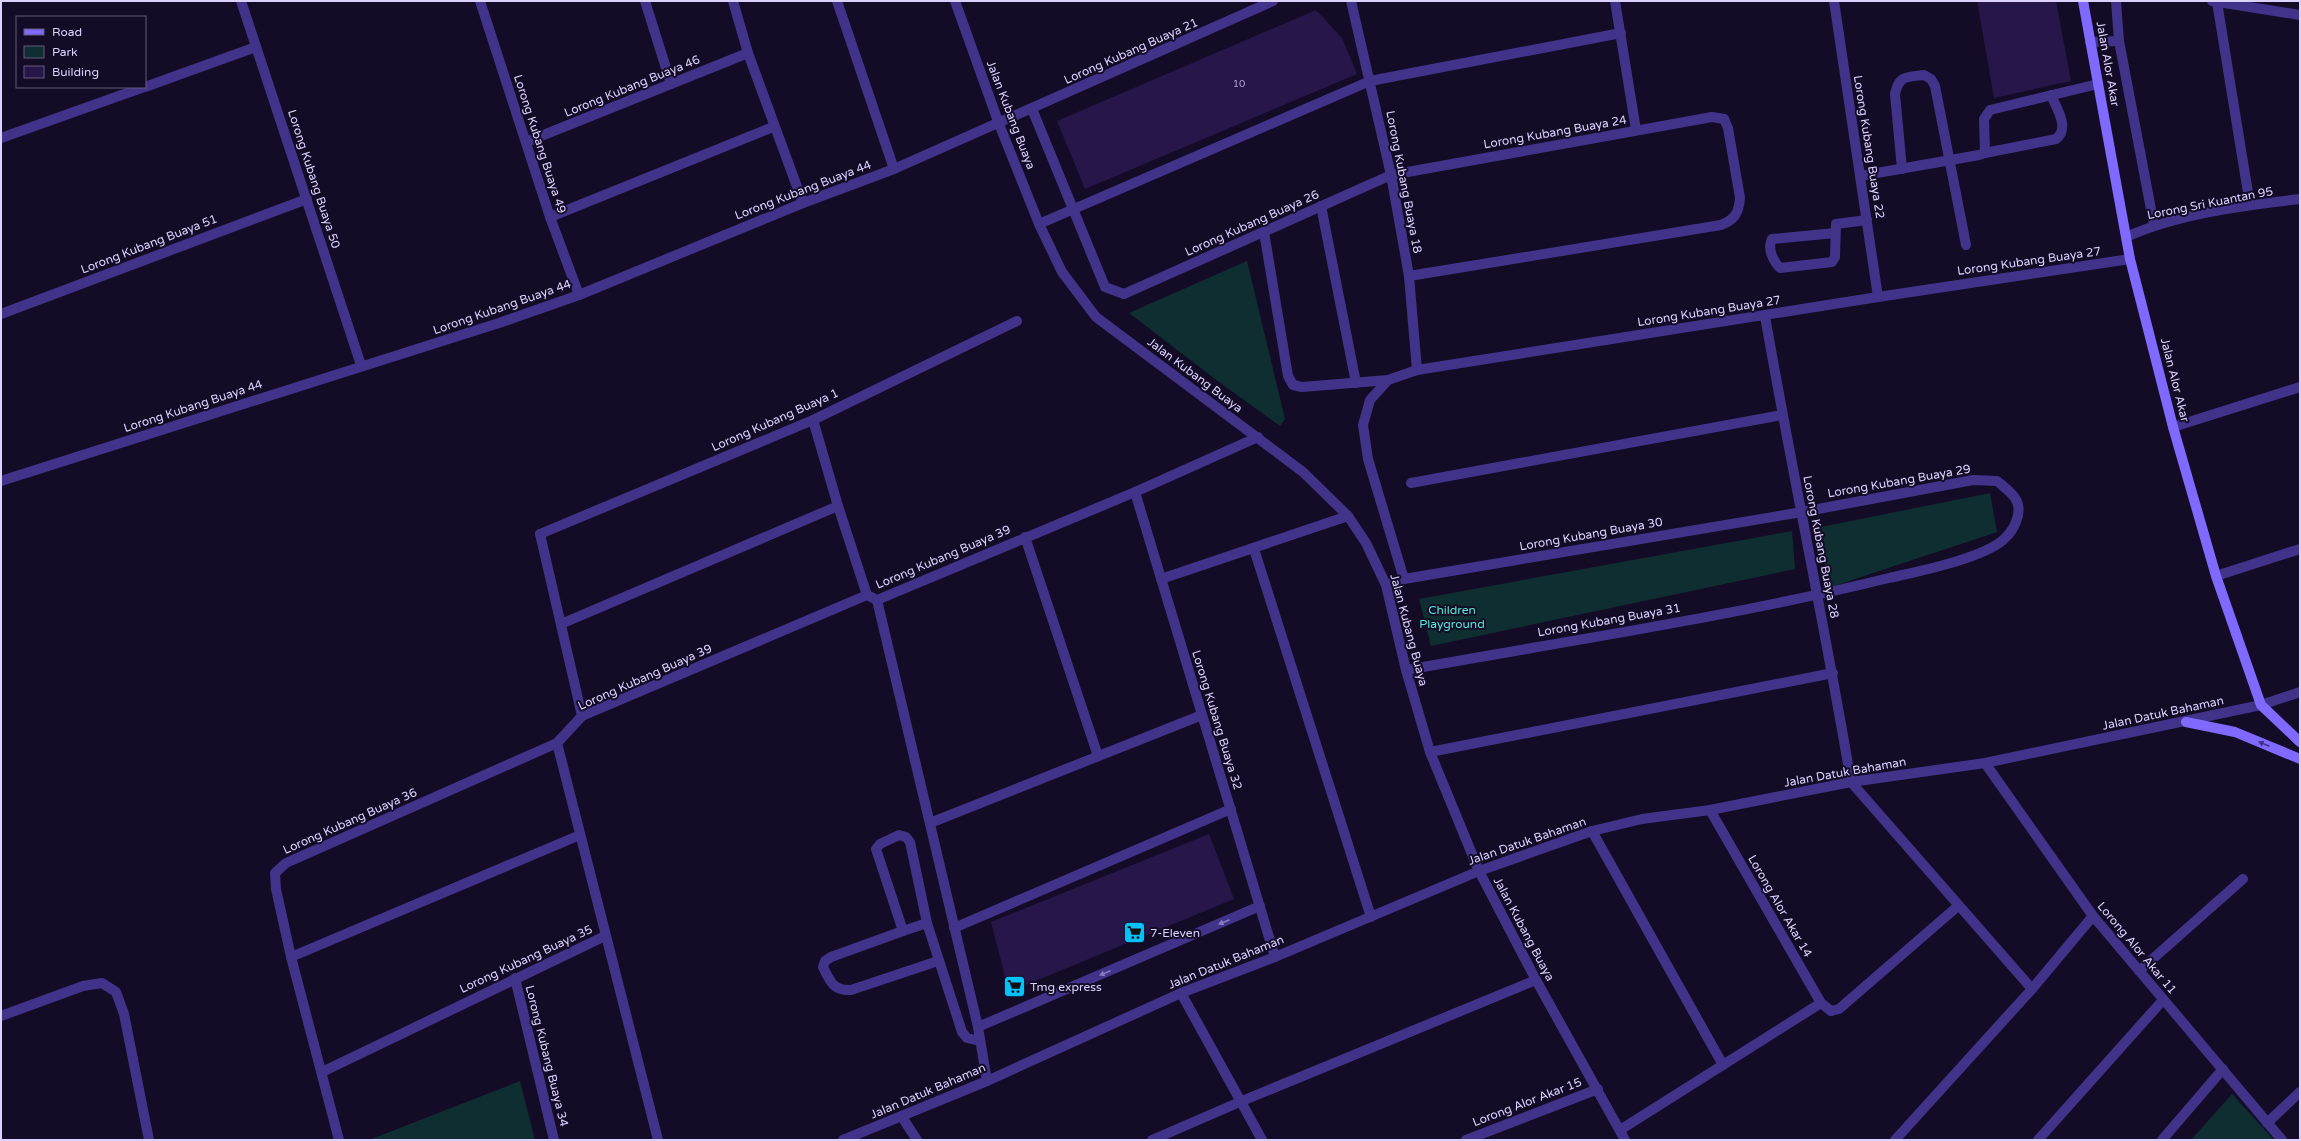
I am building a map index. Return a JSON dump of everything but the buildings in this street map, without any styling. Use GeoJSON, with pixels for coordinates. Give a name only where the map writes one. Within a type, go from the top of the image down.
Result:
{"type":"FeatureCollection","features":[{"type":"Feature","properties":{"kind":"main road","name":"Jalan Alor Akar"},"geometry":{"type":"LineString","coordinates":[[2083,1],[2130,260],[2173,426],[2216,576],[2260,705],[2300,742]]}},
{"type":"Feature","properties":{"kind":"main road"},"geometry":{"type":"LineString","coordinates":[[2186,722],[2235,732],[2300,759]]}},
{"type":"Feature","properties":{"kind":"street","name":"Lorong Kubang Buaya 50"},"geometry":{"type":"LineString","coordinates":[[241,1],[361,366]]}},
{"type":"Feature","properties":{"kind":"street","name":"Lorong Kubang Buaya 49"},"geometry":{"type":"LineString","coordinates":[[480,1],[550,217],[579,294]]}},
{"type":"Feature","properties":{"kind":"street"},"geometry":{"type":"LineString","coordinates":[[645,1],[671,84]]}},
{"type":"Feature","properties":{"kind":"street"},"geometry":{"type":"LineString","coordinates":[[733,1],[748,53],[773,127],[803,203]]}},
{"type":"Feature","properties":{"kind":"street"},"geometry":{"type":"LineString","coordinates":[[837,1],[894,169]]}},
{"type":"Feature","properties":{"kind":"street","name":"Jalan Kubang Buaya"},"geometry":{"type":"LineString","coordinates":[[955,1],[999,124],[1039,224],[1062,272],[1096,317],[1303,472],[1348,516],[1366,543],[1386,585],[1406,670],[1430,752],[1479,871],[1536,980],[1625,1140]]}},
{"type":"Feature","properties":{"kind":"street","name":"Lorong Kubang Buaya 21"},"geometry":{"type":"LineString","coordinates":[[999,124],[1273,1]]}},
{"type":"Feature","properties":{"kind":"street","name":"Lorong Kubang Buaya 18"},"geometry":{"type":"LineString","coordinates":[[1351,1],[1391,175],[1409,276],[1417,370]]}},
{"type":"Feature","properties":{"kind":"street"},"geometry":{"type":"LineString","coordinates":[[1614,1],[1621,33],[1636,130]]}},
{"type":"Feature","properties":{"kind":"street","name":"Lorong Kubang Buaya 22"},"geometry":{"type":"LineString","coordinates":[[1834,1],[1878,297]]}},
{"type":"Feature","properties":{"kind":"street"},"geometry":{"type":"LineString","coordinates":[[2116,1],[2119,41],[2154,225]]}},
{"type":"Feature","properties":{"kind":"street"},"geometry":{"type":"LineString","coordinates":[[2250,205],[2215,2],[2300,15]]}},
{"type":"Feature","properties":{"kind":"street"},"geometry":{"type":"LineString","coordinates":[[1039,224],[1370,81],[1621,33]]}},
{"type":"Feature","properties":{"kind":"street"},"geometry":{"type":"LineString","coordinates":[[2090,42],[2119,41]]}},
{"type":"Feature","properties":{"kind":"street"},"geometry":{"type":"LineString","coordinates":[[146,86],[256,47]]}},
{"type":"Feature","properties":{"kind":"street","name":"Lorong Kubang Buaya 46"},"geometry":{"type":"LineString","coordinates":[[526,142],[748,53]]}},
{"type":"Feature","properties":{"kind":"street"},"geometry":{"type":"LineString","coordinates":[[1902,169],[1895,94],[1898,83],[1903,78],[1924,74],[1931,79],[1935,86],[1966,245]]}},
{"type":"Feature","properties":{"kind":"street"},"geometry":{"type":"LineString","coordinates":[[1985,153],[1984,119],[1990,110],[2098,84]]}},
{"type":"Feature","properties":{"kind":"street"},"geometry":{"type":"LineString","coordinates":[[1,138],[141,88]]}},
{"type":"Feature","properties":{"kind":"street"},"geometry":{"type":"LineString","coordinates":[[1860,176],[1973,157],[1985,153],[2056,139],[2061,135],[2063,127],[2051,95]]}},
{"type":"Feature","properties":{"kind":"street"},"geometry":{"type":"LineString","coordinates":[[1032,109],[1073,210]]}},
{"type":"Feature","properties":{"kind":"street","name":"Lorong Kubang Buaya 24"},"geometry":{"type":"LineString","coordinates":[[1391,175],[1636,130],[1712,118],[1724,119],[1728,128],[1740,198],[1736,216],[1729,222],[1721,225],[1409,276]]}},
{"type":"Feature","properties":{"kind":"street","name":"Lorong Kubang Buaya 44"},"geometry":{"type":"LineString","coordinates":[[1,481],[499,323],[579,294],[803,203],[894,169],[999,124]]}},
{"type":"Feature","properties":{"kind":"street"},"geometry":{"type":"LineString","coordinates":[[550,217],[773,127]]}},
{"type":"Feature","properties":{"kind":"street","name":"Lorong Kubang Buaya 26"},"geometry":{"type":"LineString","coordinates":[[1073,210],[1106,286],[1124,294],[1391,175]]}},
{"type":"Feature","properties":{"kind":"street","name":"Lorong Kubang Buaya 51"},"geometry":{"type":"LineString","coordinates":[[1,314],[307,199]]}},
{"type":"Feature","properties":{"kind":"street","name":"Lorong Sri Kuantan 95"},"geometry":{"type":"LineString","coordinates":[[2126,237],[2154,225],[2250,205],[2300,199]]}},
{"type":"Feature","properties":{"kind":"street"},"geometry":{"type":"LineString","coordinates":[[1321,206],[1356,383]]}},
{"type":"Feature","properties":{"kind":"street"},"geometry":{"type":"LineString","coordinates":[[1835,233],[1772,239],[1770,243],[1772,258],[1780,268],[1832,262],[1835,258],[1835,233],[1835,227],[1839,223],[1867,220]]}},
{"type":"Feature","properties":{"kind":"street","name":"Lorong Kubang Buaya 27"},"geometry":{"type":"LineString","coordinates":[[1264,232],[1288,376],[1293,385],[1302,387],[1388,380],[1417,370],[1878,297],[2130,260]]}},
{"type":"Feature","properties":{"kind":"street","name":"Lorong Kubang Buaya 28"},"geometry":{"type":"LineString","coordinates":[[1765,316],[1782,415],[1833,673],[1851,782]]}},
{"type":"Feature","properties":{"kind":"street","name":"Lorong Kubang Buaya 1"},"geometry":{"type":"LineString","coordinates":[[561,624],[540,534],[813,420],[1017,321]]}},
{"type":"Feature","properties":{"kind":"street"},"geometry":{"type":"LineString","coordinates":[[1388,380],[1370,400],[1363,424],[1368,459],[1404,579]]}},
{"type":"Feature","properties":{"kind":"street"},"geometry":{"type":"LineString","coordinates":[[2173,426],[2300,387]]}},
{"type":"Feature","properties":{"kind":"street"},"geometry":{"type":"LineString","coordinates":[[1411,483],[1782,415]]}},
{"type":"Feature","properties":{"kind":"street"},"geometry":{"type":"LineString","coordinates":[[813,420],[838,506],[867,595]]}},
{"type":"Feature","properties":{"kind":"street","name":"Lorong Kubang Buaya 39"},"geometry":{"type":"LineString","coordinates":[[558,742],[582,716],[867,595],[877,600],[1134,492],[1258,437]]}},
{"type":"Feature","properties":{"kind":"street","name":"Lorong Kubang Buaya 29"},"geometry":{"type":"LineString","coordinates":[[1802,512],[1973,480],[1997,481],[2016,498],[2018,513],[2015,527],[2003,540],[1989,549],[1947,564],[1817,596]]}},
{"type":"Feature","properties":{"kind":"street","name":"Lorong Kubang Buaya 32"},"geometry":{"type":"LineString","coordinates":[[1134,492],[1275,956]]}},
{"type":"Feature","properties":{"kind":"street"},"geometry":{"type":"LineString","coordinates":[[582,716],[561,624],[838,506]]}},
{"type":"Feature","properties":{"kind":"street","name":"Lorong Kubang Buaya 30"},"geometry":{"type":"LineString","coordinates":[[1386,585],[1404,579],[1802,512]]}},
{"type":"Feature","properties":{"kind":"street"},"geometry":{"type":"LineString","coordinates":[[1161,579],[1254,549],[1348,516]]}},
{"type":"Feature","properties":{"kind":"street"},"geometry":{"type":"LineString","coordinates":[[1025,537],[1098,756]]}},
{"type":"Feature","properties":{"kind":"street"},"geometry":{"type":"LineString","coordinates":[[2216,576],[2300,548]]}},
{"type":"Feature","properties":{"kind":"street"},"geometry":{"type":"LineString","coordinates":[[1254,549],[1371,917]]}},
{"type":"Feature","properties":{"kind":"street","name":"Lorong Kubang Buaya 31"},"geometry":{"type":"LineString","coordinates":[[1406,670],[1817,596]]}},
{"type":"Feature","properties":{"kind":"street"},"geometry":{"type":"LineString","coordinates":[[877,600],[978,1027],[987,1081]]}},
{"type":"Feature","properties":{"kind":"street"},"geometry":{"type":"LineString","coordinates":[[1430,752],[1833,673]]}},
{"type":"Feature","properties":{"kind":"street","name":"Jalan Datuk Bahaman"},"geometry":{"type":"LineString","coordinates":[[843,1140],[987,1081],[1181,994],[1371,917],[1479,871],[1592,831],[1642,819],[1710,810],[1851,782],[1985,763],[2186,722],[2260,705],[2300,692]]}},
{"type":"Feature","properties":{"kind":"street"},"geometry":{"type":"LineString","coordinates":[[930,823],[1202,715]]}},
{"type":"Feature","properties":{"kind":"street","name":"Lorong Kubang Buaya 35"},"geometry":{"type":"LineString","coordinates":[[322,1072],[605,936],[558,742]]}},
{"type":"Feature","properties":{"kind":"street","name":"Lorong Kubang Buaya 36"},"geometry":{"type":"LineString","coordinates":[[339,1140],[291,957],[276,889],[275,873],[286,863],[558,742]]}},
{"type":"Feature","properties":{"kind":"street","name":"Lorong Alor Akar 11"},"geometry":{"type":"LineString","coordinates":[[1985,763],[2093,916],[2282,1140]]}},
{"type":"Feature","properties":{"kind":"street"},"geometry":{"type":"LineString","coordinates":[[1851,782],[2032,989]]}},
{"type":"Feature","properties":{"kind":"street"},"geometry":{"type":"LineString","coordinates":[[954,928],[1230,809]]}},
{"type":"Feature","properties":{"kind":"street","name":"Lorong Alor Akar 14"},"geometry":{"type":"LineString","coordinates":[[1710,810],[1821,1003],[1831,1011],[1839,1009],[1958,906]]}},
{"type":"Feature","properties":{"kind":"street"},"geometry":{"type":"LineString","coordinates":[[1592,831],[1723,1065]]}},
{"type":"Feature","properties":{"kind":"street"},"geometry":{"type":"LineString","coordinates":[[291,957],[580,835]]}},
{"type":"Feature","properties":{"kind":"street"},"geometry":{"type":"LineString","coordinates":[[903,931],[876,849],[880,844],[899,835],[906,837],[910,842],[927,923],[962,1032],[967,1038],[980,1041]]}},
{"type":"Feature","properties":{"kind":"street"},"geometry":{"type":"LineString","coordinates":[[2139,971],[2243,879]]}},
{"type":"Feature","properties":{"kind":"street"},"geometry":{"type":"LineString","coordinates":[[978,1027],[1260,906]]}},
{"type":"Feature","properties":{"kind":"street"},"geometry":{"type":"LineString","coordinates":[[1895,1140],[2032,989],[2093,916]]}},
{"type":"Feature","properties":{"kind":"street"},"geometry":{"type":"LineString","coordinates":[[927,923],[832,956],[825,961],[823,967],[833,986],[841,991],[851,990],[938,961]]}},
{"type":"Feature","properties":{"kind":"street"},"geometry":{"type":"LineString","coordinates":[[605,936],[658,1140]]}},
{"type":"Feature","properties":{"kind":"street","name":"Lorong Kubang Buaya 34"},"geometry":{"type":"LineString","coordinates":[[515,978],[554,1140]]}},
{"type":"Feature","properties":{"kind":"street"},"geometry":{"type":"LineString","coordinates":[[1152,1140],[1242,1101],[1536,980]]}},
{"type":"Feature","properties":{"kind":"street"},"geometry":{"type":"LineString","coordinates":[[1,1016],[83,986],[102,983],[116,992],[124,1014],[149,1140]]}},
{"type":"Feature","properties":{"kind":"street"},"geometry":{"type":"LineString","coordinates":[[1181,994],[1242,1101],[1262,1140]]}},
{"type":"Feature","properties":{"kind":"street"},"geometry":{"type":"LineString","coordinates":[[2038,1140],[2163,1000]]}},
{"type":"Feature","properties":{"kind":"street"},"geometry":{"type":"LineString","coordinates":[[1620,1130],[1821,1003]]}},
{"type":"Feature","properties":{"kind":"street"},"geometry":{"type":"LineString","coordinates":[[2162,1140],[2223,1069]]}},
{"type":"Feature","properties":{"kind":"street","name":"Lorong Alor Akar 15"},"geometry":{"type":"LineString","coordinates":[[1466,1140],[1598,1089]]}},
{"type":"Feature","properties":{"kind":"street"},"geometry":{"type":"LineString","coordinates":[[2267,1123],[2300,1092]]}},
{"type":"Feature","properties":{"kind":"street"},"geometry":{"type":"LineString","coordinates":[[902,1117],[916,1140]]}},
{"type":"Feature","properties":{"kind":"green space"},"geometry":{"type":"Polygon","coordinates":[[[1247,261],[1285,419],[1280,426],[1219,382],[1129,313],[1247,261]]]}},
{"type":"Feature","properties":{"kind":"green space"},"geometry":{"type":"Polygon","coordinates":[[[1990,493],[1997,532],[1831,587],[1816,528],[1990,493]]]}},
{"type":"Feature","properties":{"kind":"green space","name":"Children Playground"},"geometry":{"type":"Polygon","coordinates":[[[1792,531],[1795,569],[1431,646],[1419,599],[1792,531]]]}},
{"type":"Feature","properties":{"kind":"green space"},"geometry":{"type":"Polygon","coordinates":[[[520,1081],[535,1140],[369,1140],[520,1081]]]}},
{"type":"Feature","properties":{"kind":"green space"},"geometry":{"type":"Polygon","coordinates":[[[2232,1094],[2274,1140],[2191,1140],[2232,1094]]]}},
{"type":"Feature","properties":{"kind":"place","name":"7-Eleven"},"geometry":{"type":"Point","coordinates":[1135,933]}},
{"type":"Feature","properties":{"kind":"place","name":"Tmg express"},"geometry":{"type":"Point","coordinates":[1014,987]}}]}
